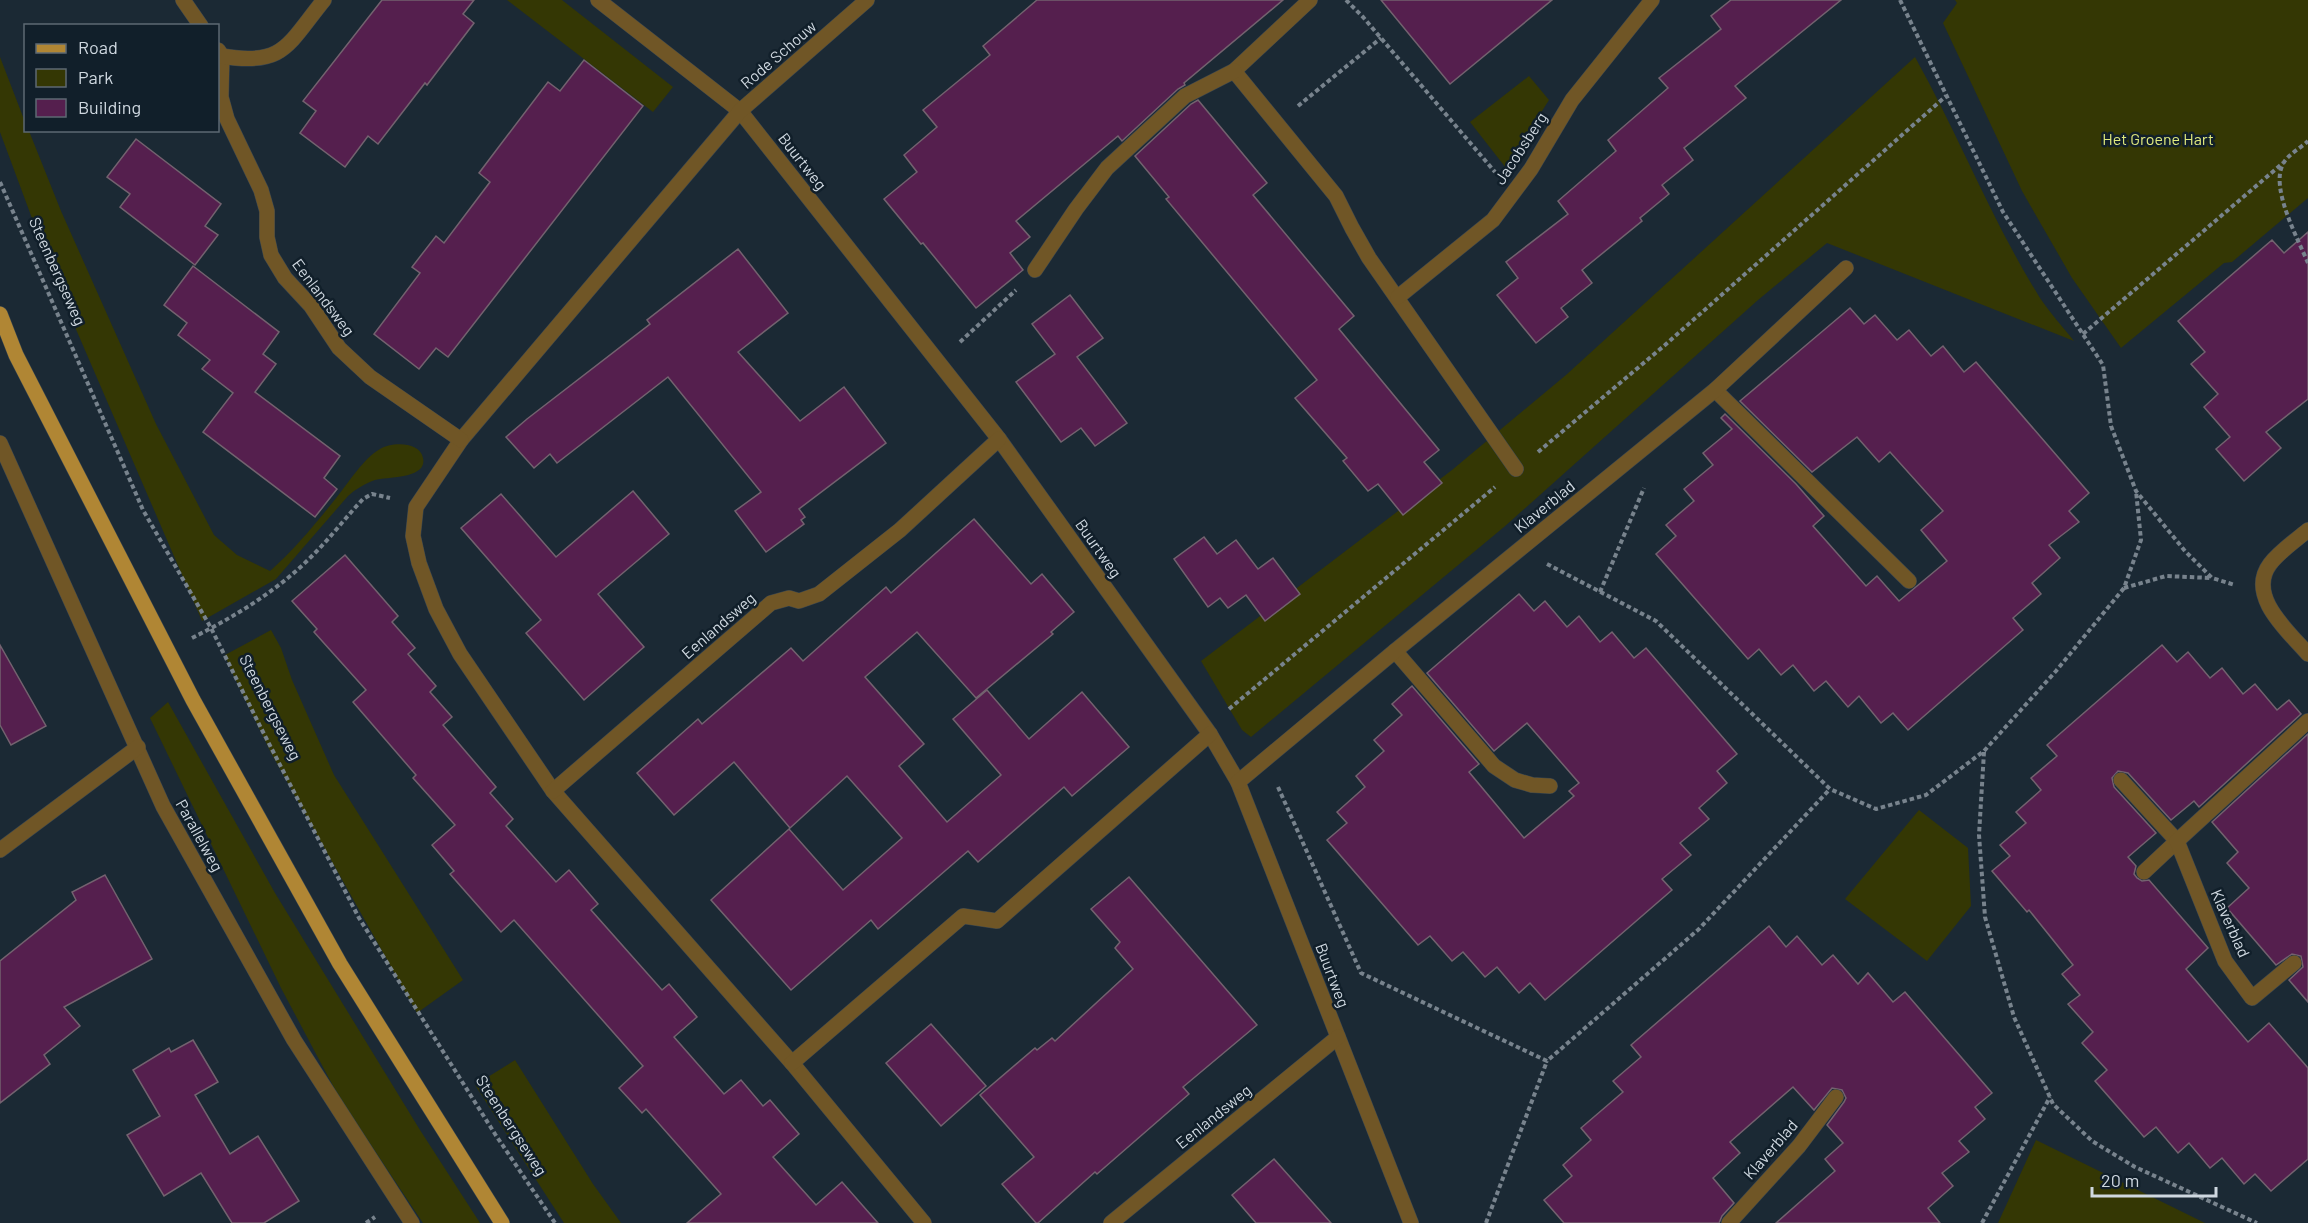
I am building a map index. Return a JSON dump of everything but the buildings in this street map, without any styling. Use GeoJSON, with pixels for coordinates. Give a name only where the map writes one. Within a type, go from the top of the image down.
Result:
{"type":"FeatureCollection","features":[{"type":"Feature","properties":{"kind":"main road"},"geometry":{"type":"LineString","coordinates":[[0,314],[16,355],[199,710],[340,964],[502,1223]]}},
{"type":"Feature","properties":{"kind":"street"},"geometry":{"type":"LineString","coordinates":[[183,0],[200,24]]}},
{"type":"Feature","properties":{"kind":"street","name":"Eenlandsweg"},"geometry":{"type":"LineString","coordinates":[[324,0],[284,49],[267,58],[247,60],[220,53],[221,97],[227,119],[261,190],[267,211],[267,237],[271,255],[280,271],[311,306],[339,348],[370,377],[461,440]]}},
{"type":"Feature","properties":{"kind":"street","name":"Buurtweg"},"geometry":{"type":"LineString","coordinates":[[598,0],[741,111],[999,439],[1210,734],[1238,782],[1411,1223]]}},
{"type":"Feature","properties":{"kind":"street","name":"Rode Schouw"},"geometry":{"type":"LineString","coordinates":[[741,111],[867,0]]}},
{"type":"Feature","properties":{"kind":"street"},"geometry":{"type":"LineString","coordinates":[[1035,270],[1107,168],[1185,96],[1234,70],[1310,0]]}},
{"type":"Feature","properties":{"kind":"street","name":"Jacobsberg"},"geometry":{"type":"LineString","coordinates":[[1398,297],[1493,220],[1530,169],[1572,100],[1652,0]]}},
{"type":"Feature","properties":{"kind":"street"},"geometry":{"type":"LineString","coordinates":[[1234,70],[1336,195],[1369,258],[1516,469]]}},
{"type":"Feature","properties":{"kind":"street"},"geometry":{"type":"LineString","coordinates":[[741,111],[461,440],[416,507],[413,536],[419,563],[436,609],[460,654],[553,791],[792,1063],[924,1223]]}},
{"type":"Feature","properties":{"kind":"street","name":"Klaverblad"},"geometry":{"type":"LineString","coordinates":[[1238,782],[1715,390],[1845,268]]}},
{"type":"Feature","properties":{"kind":"street"},"geometry":{"type":"LineString","coordinates":[[1715,390],[1909,581]]}},
{"type":"Feature","properties":{"kind":"street","name":"Eenlandsweg"},"geometry":{"type":"LineString","coordinates":[[553,791],[771,603],[789,598],[799,601],[819,594],[900,530],[999,439]]}},
{"type":"Feature","properties":{"kind":"street","name":"Parallelweg"},"geometry":{"type":"LineString","coordinates":[[0,443],[163,806],[294,1040],[412,1223]]}},
{"type":"Feature","properties":{"kind":"street"},"geometry":{"type":"LineString","coordinates":[[2308,530],[2268,566],[2262,586],[2273,613],[2308,654]]}},
{"type":"Feature","properties":{"kind":"street"},"geometry":{"type":"LineString","coordinates":[[1395,651],[1494,766],[1515,780],[1532,785],[1550,786]]}},
{"type":"Feature","properties":{"kind":"street"},"geometry":{"type":"LineString","coordinates":[[2144,872],[2308,721]]}},
{"type":"Feature","properties":{"kind":"street"},"geometry":{"type":"LineString","coordinates":[[792,1063],[963,916],[997,921],[1210,734]]}},
{"type":"Feature","properties":{"kind":"street"},"geometry":{"type":"LineString","coordinates":[[0,850],[138,747]]}},
{"type":"Feature","properties":{"kind":"street","name":"Klaverblad"},"geometry":{"type":"LineString","coordinates":[[2121,780],[2177,842],[2224,961],[2252,998],[2294,963]]}},
{"type":"Feature","properties":{"kind":"street","name":"Eenlandsweg"},"geometry":{"type":"LineString","coordinates":[[1111,1223],[1338,1037]]}},
{"type":"Feature","properties":{"kind":"street","name":"Klaverblad"},"geometry":{"type":"LineString","coordinates":[[1730,1223],[1799,1146],[1836,1096]]}},
{"type":"Feature","properties":{"kind":"path"},"geometry":{"type":"LineString","coordinates":[[1346,0],[1513,193]]}},
{"type":"Feature","properties":{"kind":"path"},"geometry":{"type":"LineString","coordinates":[[1519,549],[1656,621],[1830,789],[1876,809],[1926,795],[1984,751],[2056,670],[2124,588],[2141,540],[2136,491],[2111,426],[2103,365],[2003,212],[1900,0]]}},
{"type":"Feature","properties":{"kind":"path"},"geometry":{"type":"LineString","coordinates":[[1277,123],[1381,38]]}},
{"type":"Feature","properties":{"kind":"path"},"geometry":{"type":"LineString","coordinates":[[1210,734],[1230,708],[1665,345],[1947,96]]}},
{"type":"Feature","properties":{"kind":"path"},"geometry":{"type":"LineString","coordinates":[[2083,334],[2308,141]]}},
{"type":"Feature","properties":{"kind":"path"},"geometry":{"type":"LineString","coordinates":[[2283,163],[2279,183],[2283,200],[2308,263]]}},
{"type":"Feature","properties":{"kind":"path","name":"Steenbergseweg"},"geometry":{"type":"LineString","coordinates":[[0,182],[143,510],[211,628],[359,918],[495,1134],[555,1223]]}},
{"type":"Feature","properties":{"kind":"path"},"geometry":{"type":"LineString","coordinates":[[937,359],[970,334],[1035,270]]}},
{"type":"Feature","properties":{"kind":"path"},"geometry":{"type":"LineString","coordinates":[[1600,592],[1648,478]]}},
{"type":"Feature","properties":{"kind":"path"},"geometry":{"type":"LineString","coordinates":[[2136,491],[2185,551],[2212,578]]}},
{"type":"Feature","properties":{"kind":"path"},"geometry":{"type":"LineString","coordinates":[[169,650],[243,609],[289,577],[314,554],[363,499],[372,494],[416,507]]}},
{"type":"Feature","properties":{"kind":"path"},"geometry":{"type":"LineString","coordinates":[[2124,588],[2166,576],[2212,578],[2251,590],[2262,586]]}},
{"type":"Feature","properties":{"kind":"path"},"geometry":{"type":"LineString","coordinates":[[1230,708],[1236,717]]}},
{"type":"Feature","properties":{"kind":"path"},"geometry":{"type":"LineString","coordinates":[[1984,751],[1979,835],[1985,917],[2014,1017],[2053,1104],[2092,1141],[2135,1167],[2257,1223]]}},
{"type":"Feature","properties":{"kind":"path"},"geometry":{"type":"LineString","coordinates":[[1265,759],[1361,973],[1546,1061]]}},
{"type":"Feature","properties":{"kind":"path"},"geometry":{"type":"LineString","coordinates":[[1486,1223],[1546,1061],[1699,929],[1830,789]]}},
{"type":"Feature","properties":{"kind":"path"},"geometry":{"type":"LineString","coordinates":[[1982,1223],[2050,1097]]}},
{"type":"Feature","properties":{"kind":"green space"},"geometry":{"type":"Polygon","coordinates":[[[507,0],[562,0],[673,87],[653,112],[507,0]]]}},
{"type":"Feature","properties":{"kind":"green space","name":"Het Groene Hart"},"geometry":{"type":"Polygon","coordinates":[[[1955,0],[2308,0],[2308,198],[2232,262],[2224,263],[2121,348],[2072,278],[2022,191],[1943,23],[1957,3],[1955,0]]]}},
{"type":"Feature","properties":{"kind":"green space"},"geometry":{"type":"Polygon","coordinates":[[[0,57],[24,119],[24,132],[29,132],[61,211],[156,424],[214,535],[237,555],[270,571],[305,535],[357,471],[380,449],[398,444],[417,448],[421,452],[423,465],[413,473],[375,480],[354,491],[276,579],[202,621],[56,283],[0,132],[0,57]]]}},
{"type":"Feature","properties":{"kind":"green space"},"geometry":{"type":"Polygon","coordinates":[[[1915,57],[2006,239],[2044,304],[2074,341],[1827,243],[1758,300],[1504,527],[1251,737],[1242,730],[1201,661],[1452,470],[1566,375],[1915,57]]]}},
{"type":"Feature","properties":{"kind":"green space"},"geometry":{"type":"Polygon","coordinates":[[[1529,76],[1549,100],[1506,168],[1470,122],[1529,76]]]}},
{"type":"Feature","properties":{"kind":"green space"},"geometry":{"type":"Polygon","coordinates":[[[271,630],[281,648],[292,680],[334,775],[463,980],[417,1013],[271,753],[225,655],[271,630]]]}},
{"type":"Feature","properties":{"kind":"green space"},"geometry":{"type":"Polygon","coordinates":[[[168,702],[275,893],[420,1130],[480,1223],[423,1223],[340,1099],[281,988],[150,718],[168,702]]]}},
{"type":"Feature","properties":{"kind":"green space"},"geometry":{"type":"Polygon","coordinates":[[[1919,810],[1968,848],[1971,906],[1927,961],[1845,899],[1919,810]]]}},
{"type":"Feature","properties":{"kind":"green space"},"geometry":{"type":"Polygon","coordinates":[[[515,1060],[593,1184],[621,1223],[564,1223],[475,1085],[515,1060]]]}},
{"type":"Feature","properties":{"kind":"green space"},"geometry":{"type":"Polygon","coordinates":[[[2036,1140],[2205,1223],[1998,1223],[2036,1140]]]}}]}
